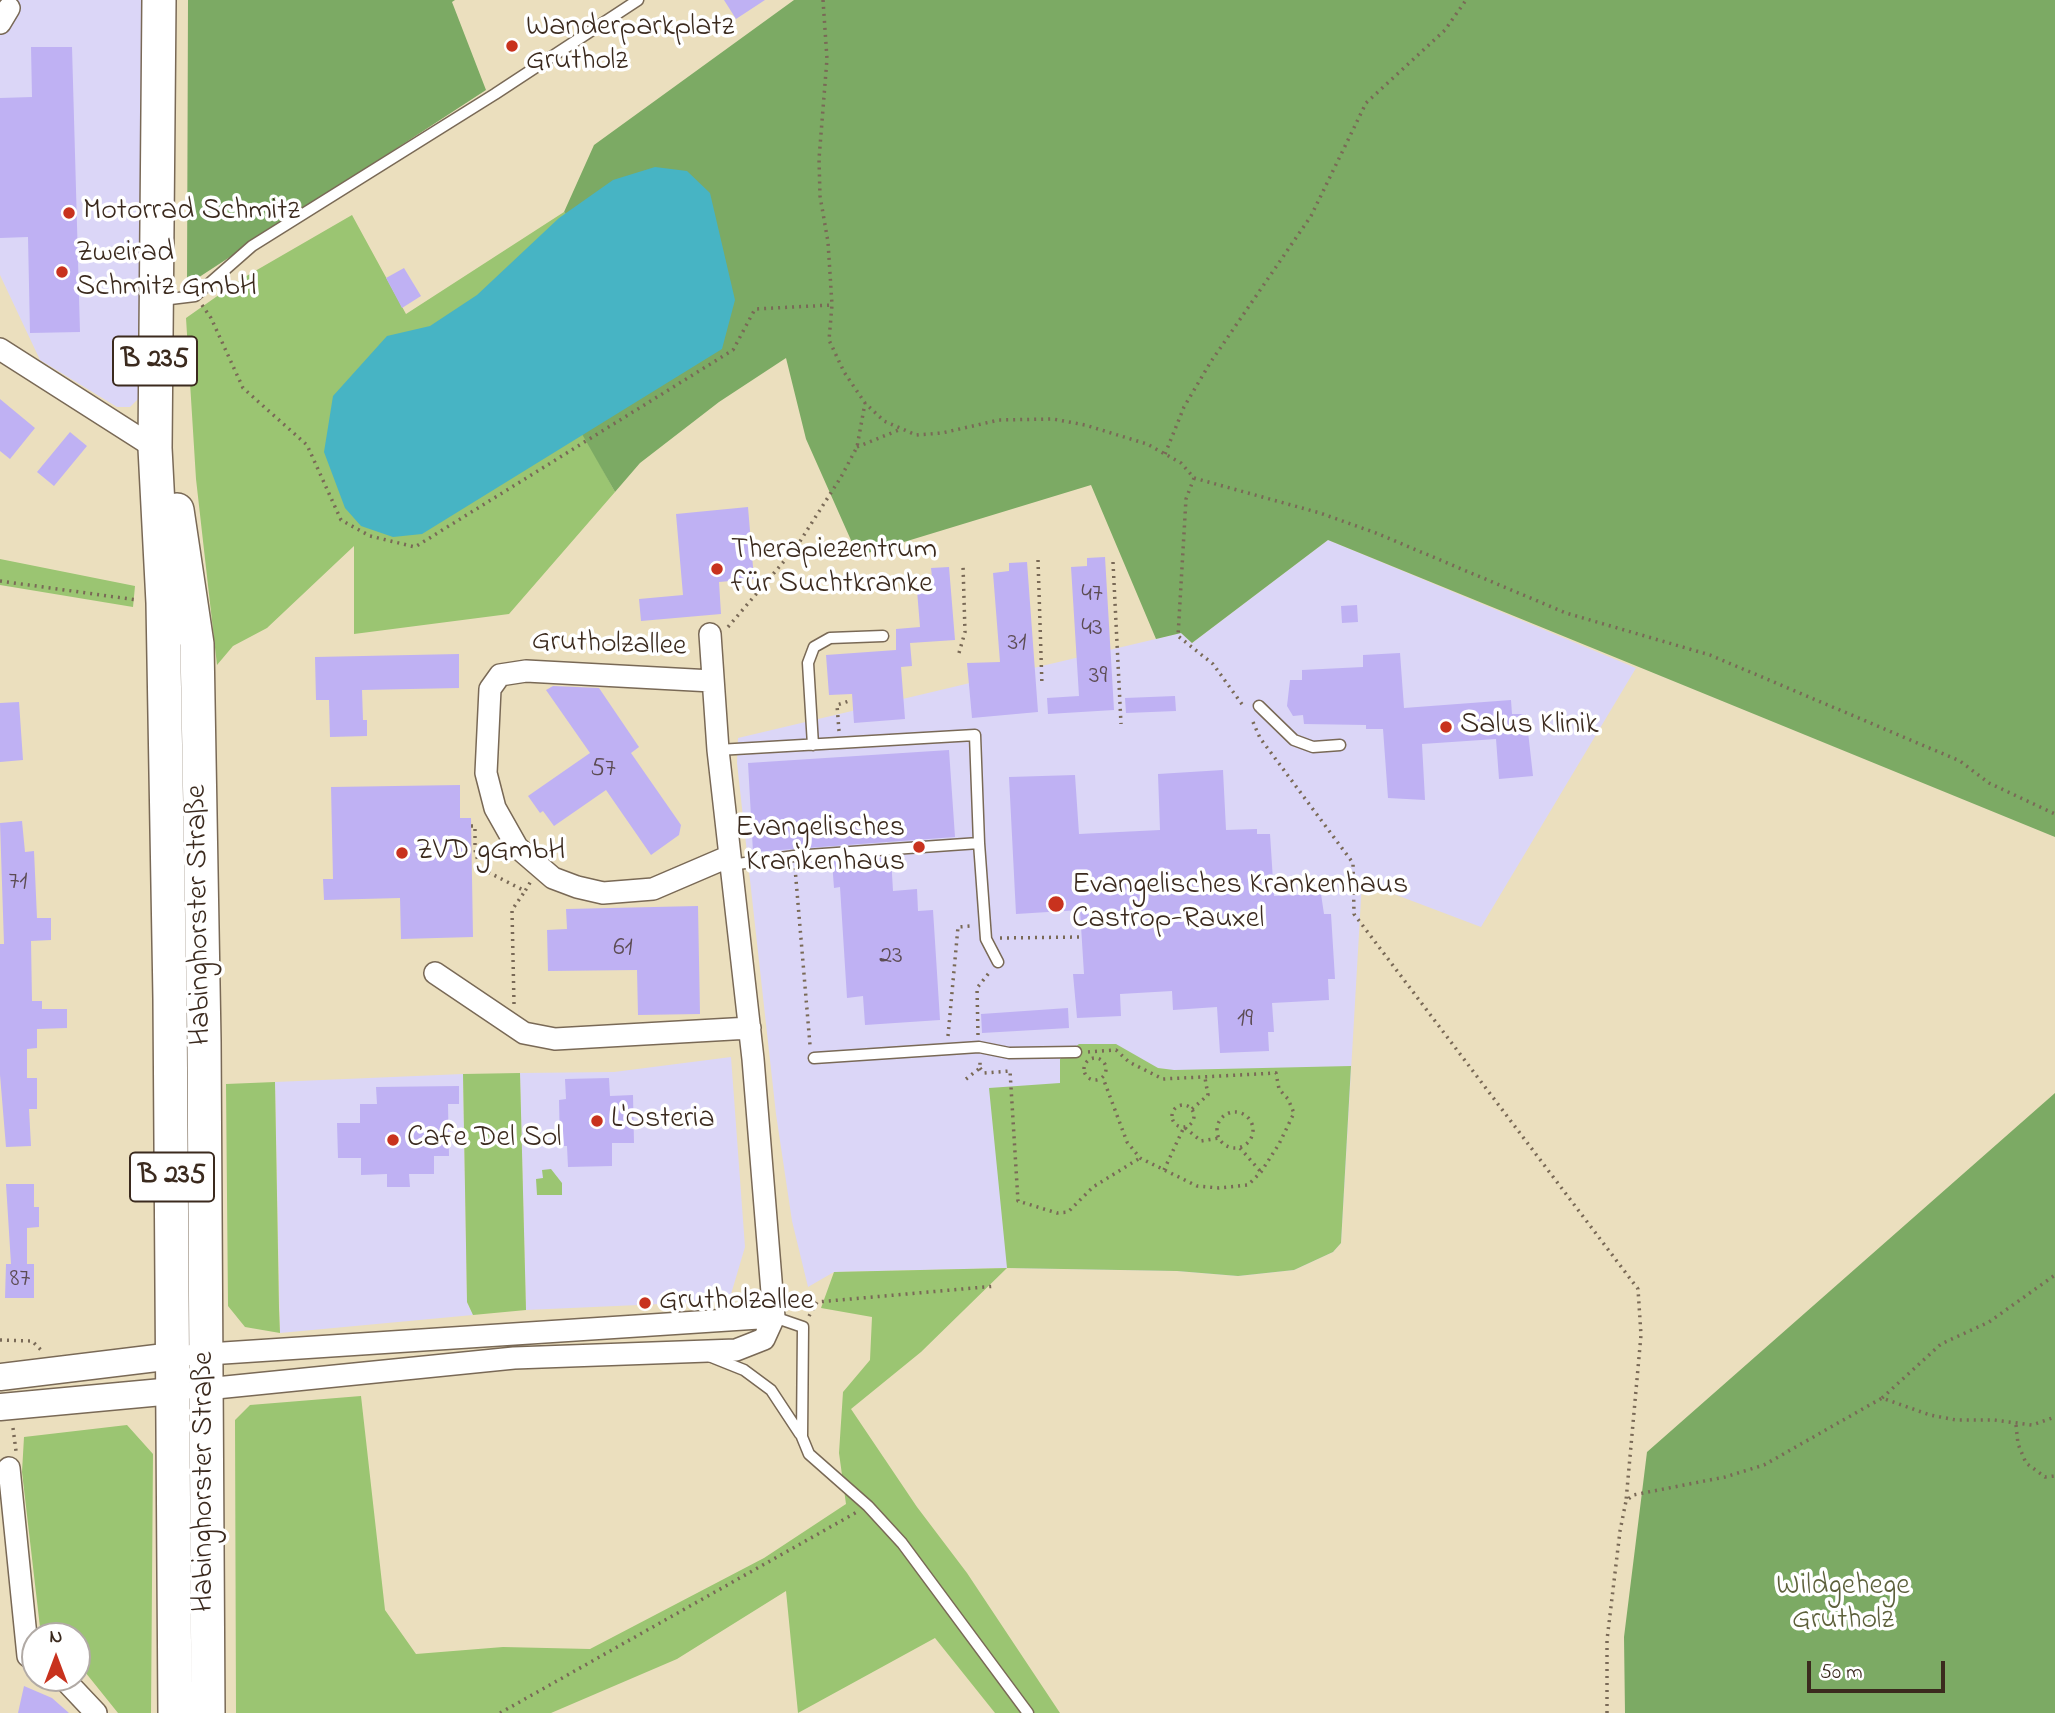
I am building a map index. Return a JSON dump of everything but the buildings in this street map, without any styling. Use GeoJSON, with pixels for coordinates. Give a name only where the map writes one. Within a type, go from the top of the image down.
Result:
{"type":"FeatureCollection","features":[{"type":"Feature","properties":{"kind":"main road","name":"Habinghorster Straße"},"geometry":{"type":"LineString","coordinates":[[159,0],[160,119],[174,299],[177,514],[197,644],[204,1055],[208,1713]]}},
{"type":"Feature","properties":{"kind":"main road","name":"Habinghorster Straße"},"geometry":{"type":"LineString","coordinates":[[174,299],[155,448],[163,603],[175,1713]]}},
{"type":"Feature","properties":{"kind":"main road"},"geometry":{"type":"LineString","coordinates":[[155,448],[164,456],[167,489],[177,514]]}},
{"type":"Feature","properties":{"kind":"street"},"geometry":{"type":"LineString","coordinates":[[0,349],[155,448]]}},
{"type":"Feature","properties":{"kind":"street","name":"Grutholzallee"},"geometry":{"type":"LineString","coordinates":[[710,634],[718,750],[750,1028],[775,1317]]}},
{"type":"Feature","properties":{"kind":"street","name":"Grutholzallee"},"geometry":{"type":"LineString","coordinates":[[712,681],[526,671],[500,675],[490,689],[486,773],[495,808],[517,847],[554,878],[603,894],[653,888],[730,860]]}},
{"type":"Feature","properties":{"kind":"street"},"geometry":{"type":"LineString","coordinates":[[435,972],[513,1027],[524,1033],[555,1039],[750,1028]]}},
{"type":"Feature","properties":{"kind":"street"},"geometry":{"type":"LineString","coordinates":[[0,1377],[173,1356],[775,1317]]}},
{"type":"Feature","properties":{"kind":"street"},"geometry":{"type":"LineString","coordinates":[[0,1407],[514,1358],[736,1350],[764,1339],[775,1317]]}},
{"type":"Feature","properties":{"kind":"street"},"geometry":{"type":"LineString","coordinates":[[4,1469],[27,1622]]}},
{"type":"Feature","properties":{"kind":"street"},"geometry":{"type":"LineString","coordinates":[[79,1692],[96,1713]]}},
{"type":"Feature","properties":{"kind":"lane"},"geometry":{"type":"LineString","coordinates":[[174,299],[252,246],[495,94],[638,0]]}},
{"type":"Feature","properties":{"kind":"lane"},"geometry":{"type":"LineString","coordinates":[[813,745],[808,663],[814,647],[831,638],[883,636]]}},
{"type":"Feature","properties":{"kind":"lane"},"geometry":{"type":"LineString","coordinates":[[1259,706],[1294,740],[1313,747],[1340,745]]}},
{"type":"Feature","properties":{"kind":"lane"},"geometry":{"type":"LineString","coordinates":[[718,750],[975,735],[986,939],[998,962]]}},
{"type":"Feature","properties":{"kind":"lane"},"geometry":{"type":"LineString","coordinates":[[730,860],[979,844]]}},
{"type":"Feature","properties":{"kind":"lane"},"geometry":{"type":"LineString","coordinates":[[812,1056],[979,1047],[1009,1054],[1076,1052]]}},
{"type":"Feature","properties":{"kind":"lane"},"geometry":{"type":"LineString","coordinates":[[775,1317],[803,1327],[802,1437]]}},
{"type":"Feature","properties":{"kind":"lane"},"geometry":{"type":"LineString","coordinates":[[696,1352],[744,1370],[771,1390],[802,1437],[809,1454],[868,1506],[902,1543],[1028,1713]]}},
{"type":"Feature","properties":{"kind":"path"},"geometry":{"type":"LineString","coordinates":[[823,0],[827,59],[819,159],[820,196],[828,242],[832,305],[829,340],[844,372],[865,403],[884,421],[899,430],[916,435],[942,433],[999,420],[1053,419],[1085,425],[1147,444],[1181,463],[1194,478],[1320,513],[1376,533],[1566,613],[1710,655],[1960,761],[1989,783],[2055,814]]}},
{"type":"Feature","properties":{"kind":"path"},"geometry":{"type":"LineString","coordinates":[[1165,454],[1184,407],[1209,363],[1311,216],[1366,103],[1445,30],[1466,0]]}},
{"type":"Feature","properties":{"kind":"path"},"geometry":{"type":"LineString","coordinates":[[174,299],[211,318],[243,388],[307,445],[341,520],[370,536],[415,547],[733,350],[755,309],[832,305]]}},
{"type":"Feature","properties":{"kind":"path"},"geometry":{"type":"LineString","coordinates":[[710,634],[727,628],[797,546],[857,447],[865,403]]}},
{"type":"Feature","properties":{"kind":"path"},"geometry":{"type":"LineString","coordinates":[[857,447],[899,430]]}},
{"type":"Feature","properties":{"kind":"path"},"geometry":{"type":"LineString","coordinates":[[1194,478],[1186,499],[1178,636],[1213,664],[1249,713],[1260,738],[1353,863],[1354,914],[1638,1289],[1641,1335],[1626,1501],[1607,1640],[1608,1713]]}},
{"type":"Feature","properties":{"kind":"path"},"geometry":{"type":"LineString","coordinates":[[1038,560],[1042,686]]}},
{"type":"Feature","properties":{"kind":"path"},"geometry":{"type":"LineString","coordinates":[[1113,562],[1121,724]]}},
{"type":"Feature","properties":{"kind":"path"},"geometry":{"type":"LineString","coordinates":[[960,653],[965,632],[963,565]]}},
{"type":"Feature","properties":{"kind":"path"},"geometry":{"type":"LineString","coordinates":[[0,581],[163,603]]}},
{"type":"Feature","properties":{"kind":"path"},"geometry":{"type":"LineString","coordinates":[[839,744],[837,705],[852,700]]}},
{"type":"Feature","properties":{"kind":"path"},"geometry":{"type":"LineString","coordinates":[[471,826],[475,827],[475,850],[480,868],[525,891]]}},
{"type":"Feature","properties":{"kind":"path"},"geometry":{"type":"LineString","coordinates":[[794,856],[812,1056]]}},
{"type":"Feature","properties":{"kind":"path"},"geometry":{"type":"LineString","coordinates":[[513,1027],[512,909],[539,867]]}},
{"type":"Feature","properties":{"kind":"path"},"geometry":{"type":"LineString","coordinates":[[935,1038],[948,1037],[958,927],[985,925]]}},
{"type":"Feature","properties":{"kind":"path"},"geometry":{"type":"LineString","coordinates":[[986,939],[1082,937]]}},
{"type":"Feature","properties":{"kind":"path"},"geometry":{"type":"LineString","coordinates":[[977,988],[998,962]]}},
{"type":"Feature","properties":{"kind":"path"},"geometry":{"type":"LineString","coordinates":[[1076,1052],[1116,1050],[1129,1062],[1163,1079],[1276,1073],[1279,1089],[1288,1099],[1294,1113],[1261,1172],[1248,1185],[1219,1188],[1197,1186],[1140,1158],[1127,1142],[1103,1078],[1107,1070],[1105,1063],[1098,1058],[1090,1058],[1084,1064],[1083,1072],[1088,1079],[1096,1081],[1103,1078]]}},
{"type":"Feature","properties":{"kind":"path"},"geometry":{"type":"LineString","coordinates":[[980,1068],[984,1073],[1010,1071],[1018,1201],[1057,1213],[1068,1212],[1093,1187],[1140,1158]]}},
{"type":"Feature","properties":{"kind":"path"},"geometry":{"type":"LineString","coordinates":[[1192,1109],[1208,1095],[1205,1078]]}},
{"type":"Feature","properties":{"kind":"path"},"geometry":{"type":"LineString","coordinates":[[1192,1109],[1181,1104],[1171,1112],[1172,1120],[1201,1141],[1219,1138]]}},
{"type":"Feature","properties":{"kind":"path"},"geometry":{"type":"LineString","coordinates":[[1164,1170],[1184,1127],[1194,1119],[1192,1109]]}},
{"type":"Feature","properties":{"kind":"path"},"geometry":{"type":"LineString","coordinates":[[1240,1148],[1253,1136],[1254,1127],[1243,1113],[1234,1112],[1219,1121],[1219,1138],[1228,1147],[1240,1148],[1261,1172]]}},
{"type":"Feature","properties":{"kind":"path"},"geometry":{"type":"LineString","coordinates":[[1626,1501],[1633,1495],[1725,1477],[1764,1465],[1882,1398],[1941,1344],[1989,1322],[2055,1275]]}},
{"type":"Feature","properties":{"kind":"path"},"geometry":{"type":"LineString","coordinates":[[803,1327],[817,1302],[996,1286]]}},
{"type":"Feature","properties":{"kind":"path"},"geometry":{"type":"LineString","coordinates":[[0,1340],[32,1341],[43,1354]]}},
{"type":"Feature","properties":{"kind":"path"},"geometry":{"type":"LineString","coordinates":[[1882,1398],[1930,1415],[1956,1420],[1994,1420],[2032,1425],[2055,1417]]}},
{"type":"Feature","properties":{"kind":"path"},"geometry":{"type":"LineString","coordinates":[[2017,1425],[2018,1444],[2026,1463],[2045,1477],[2055,1476]]}},
{"type":"Feature","properties":{"kind":"path"},"geometry":{"type":"LineString","coordinates":[[500,1713],[868,1506]]}},
{"type":"Feature","properties":{"kind":"shaded area"},"geometry":{"type":"Polygon","coordinates":[[[0,0],[143,0],[138,399],[130,407],[117,407],[40,360],[0,275],[0,0]]]}},
{"type":"Feature","properties":{"kind":"shaded area","name":"Evangelisches Krankenhaus Castrop-Rauxel"},"geometry":{"type":"Polygon","coordinates":[[[1328,540],[1636,668],[1481,927],[1362,882],[1341,1243],[1333,1252],[1294,1270],[1238,1276],[1177,1271],[1007,1268],[834,1272],[808,1287],[792,1221],[776,1114],[737,763],[738,738],[1181,633],[1192,643],[1328,540]]]}},
{"type":"Feature","properties":{"kind":"shaded area"},"geometry":{"type":"Polygon","coordinates":[[[731,1057],[745,1247],[729,1301],[526,1310],[520,1073],[614,1072],[731,1057]]]}},
{"type":"Feature","properties":{"kind":"shaded area"},"geometry":{"type":"Polygon","coordinates":[[[463,1074],[467,1302],[473,1315],[280,1333],[275,1082],[463,1074]]]}},
{"type":"Feature","properties":{"kind":"green space"},"geometry":{"type":"Polygon","coordinates":[[[188,0],[455,0],[452,2],[486,90],[187,285],[188,0]]]}},
{"type":"Feature","properties":{"kind":"green space"},"geometry":{"type":"Polygon","coordinates":[[[794,0],[2055,0],[2055,837],[1328,540],[1192,643],[1181,633],[1156,639],[1091,485],[858,556],[806,439],[786,358],[719,402],[640,463],[615,492],[574,420],[667,339],[564,212],[594,145],[794,0]]]}},
{"type":"Feature","properties":{"kind":"green space"},"geometry":{"type":"Polygon","coordinates":[[[564,212],[667,339],[575,419],[615,492],[509,614],[354,634],[354,546],[267,628],[233,646],[217,665],[196,479],[186,318],[243,278],[352,215],[406,314],[564,212]]]}},
{"type":"Feature","properties":{"kind":"green space"},"geometry":{"type":"Polygon","coordinates":[[[0,559],[135,586],[133,607],[0,585],[0,559]]]}},
{"type":"Feature","properties":{"kind":"green space"},"geometry":{"type":"Polygon","coordinates":[[[1079,1044],[1116,1044],[1158,1068],[1174,1070],[1351,1066],[1341,1243],[1333,1252],[1294,1270],[1238,1276],[1177,1271],[1007,1268],[989,1088],[1060,1083],[1060,1059],[1079,1044]]]}},
{"type":"Feature","properties":{"kind":"green space"},"geometry":{"type":"Polygon","coordinates":[[[520,1073],[526,1310],[473,1315],[467,1302],[463,1074],[520,1073]]]}},
{"type":"Feature","properties":{"kind":"green space"},"geometry":{"type":"Polygon","coordinates":[[[275,1082],[280,1333],[245,1327],[228,1306],[226,1084],[275,1082]]]}},
{"type":"Feature","properties":{"kind":"green space","name":"Wildgehege Grutholz"},"geometry":{"type":"Polygon","coordinates":[[[2055,1093],[2055,1713],[1625,1713],[1624,1637],[1647,1452],[2055,1093]]]}},
{"type":"Feature","properties":{"kind":"green space"},"geometry":{"type":"Polygon","coordinates":[[[551,1169],[562,1183],[562,1195],[537,1195],[536,1179],[543,1178],[542,1170],[551,1169]]]}},
{"type":"Feature","properties":{"kind":"green space"},"geometry":{"type":"Polygon","coordinates":[[[1007,1268],[921,1352],[851,1409],[917,1507],[967,1573],[1060,1713],[995,1713],[935,1638],[798,1713],[786,1591],[677,1659],[551,1713],[236,1713],[235,1420],[250,1405],[361,1396],[385,1610],[416,1654],[503,1647],[590,1649],[764,1558],[846,1504],[839,1453],[843,1392],[870,1360],[872,1317],[821,1308],[834,1272],[1007,1268]]]}},
{"type":"Feature","properties":{"kind":"green space"},"geometry":{"type":"Polygon","coordinates":[[[127,1425],[153,1454],[151,1713],[118,1713],[91,1679],[91,1622],[39,1622],[22,1472],[24,1437],[127,1425]]]}},
{"type":"Feature","properties":{"kind":"water"},"geometry":{"type":"Polygon","coordinates":[[[655,167],[687,171],[710,193],[735,300],[722,349],[422,534],[393,537],[361,526],[345,508],[324,452],[333,396],[387,336],[430,326],[477,295],[559,218],[613,180],[655,167]]]}},
{"type":"Feature","properties":{"kind":"place","name":"Wanderparkplatz Grutholz"},"geometry":{"type":"Point","coordinates":[512,46]}},
{"type":"Feature","properties":{"kind":"place","name":"Motorrad Schmitz"},"geometry":{"type":"Point","coordinates":[69,213]}},
{"type":"Feature","properties":{"kind":"place","name":"Zweirad Schmitz GmbH"},"geometry":{"type":"Point","coordinates":[62,272]}},
{"type":"Feature","properties":{"kind":"place","name":"Therapiezentrum für Suchtkranke"},"geometry":{"type":"Point","coordinates":[717,569]}},
{"type":"Feature","properties":{"kind":"place","name":"Salus Klinik"},"geometry":{"type":"Point","coordinates":[1446,727]}},
{"type":"Feature","properties":{"kind":"place","name":"Evangelisches Krankenhaus"},"geometry":{"type":"Point","coordinates":[919,847]}},
{"type":"Feature","properties":{"kind":"place","name":"ZVD gGmbH"},"geometry":{"type":"Point","coordinates":[402,853]}},
{"type":"Feature","properties":{"kind":"place","name":"Evangelisches Krankenhaus Castrop-Rauxel"},"geometry":{"type":"Point","coordinates":[1056,904]}},
{"type":"Feature","properties":{"kind":"place","name":"L'Osteria"},"geometry":{"type":"Point","coordinates":[597,1121]}},
{"type":"Feature","properties":{"kind":"place","name":"Cafe Del Sol"},"geometry":{"type":"Point","coordinates":[393,1140]}},
{"type":"Feature","properties":{"kind":"place","name":"Grutholzallee"},"geometry":{"type":"Point","coordinates":[645,1303]}}]}
